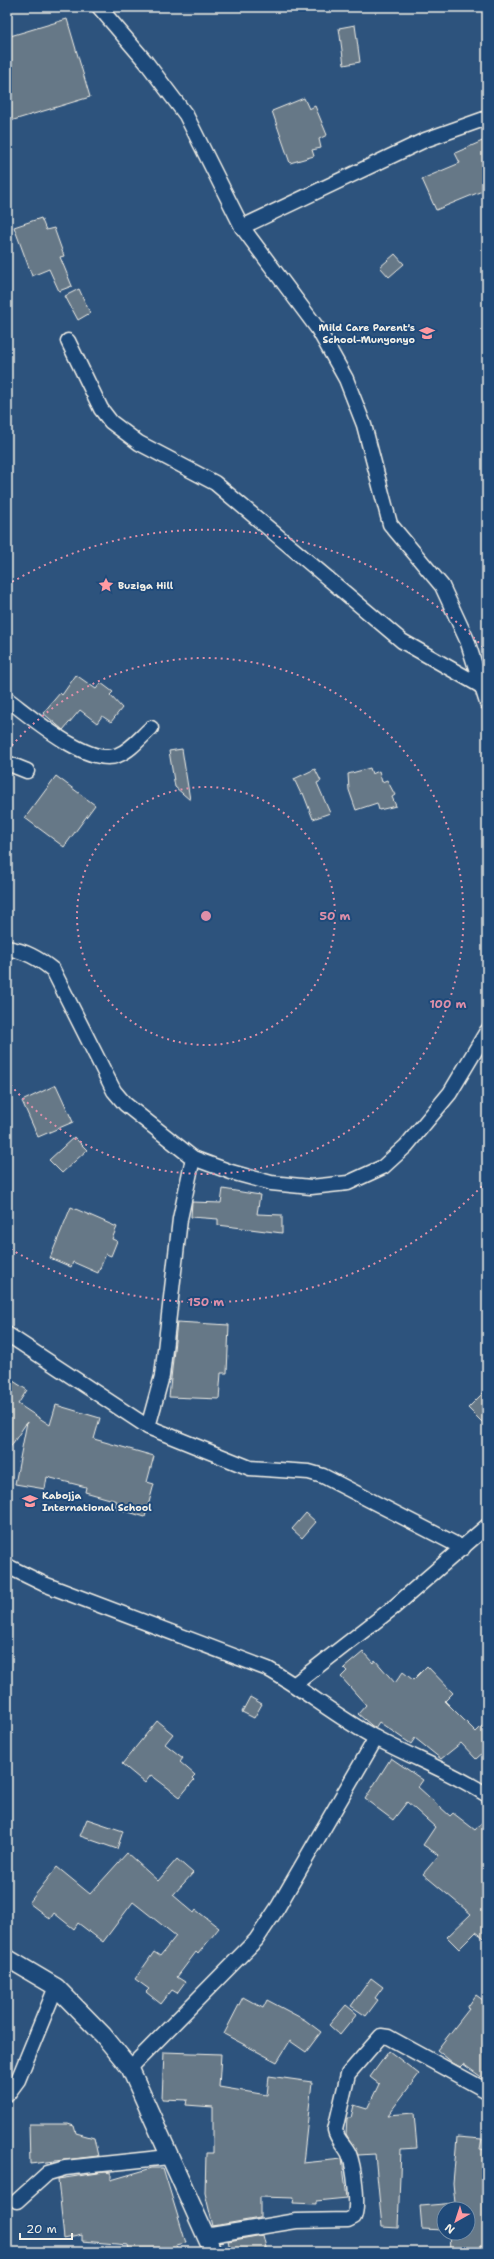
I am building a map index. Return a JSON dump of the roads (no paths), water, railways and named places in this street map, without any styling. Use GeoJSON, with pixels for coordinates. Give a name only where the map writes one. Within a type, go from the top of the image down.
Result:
{"type":"FeatureCollection","features":[{"type":"Feature","properties":{"kind":"street"},"geometry":{"type":"LineString","coordinates":[[99,7],[146,62],[186,115],[242,227],[318,329],[346,379],[364,424],[390,524],[442,586],[467,640],[487,703]]}},
{"type":"Feature","properties":{"kind":"street"},"geometry":{"type":"LineString","coordinates":[[242,227],[425,140],[487,118]]}},
{"type":"Feature","properties":{"kind":"street"},"geometry":{"type":"LineString","coordinates":[[68,341],[101,409],[112,422],[139,443],[215,483],[402,641],[481,686]]}},
{"type":"Feature","properties":{"kind":"street"},"geometry":{"type":"LineString","coordinates":[[7,699],[63,741],[102,757],[117,756],[129,748],[151,728]]}},
{"type":"Feature","properties":{"kind":"street"},"geometry":{"type":"LineString","coordinates":[[7,763],[27,771]]}},
{"type":"Feature","properties":{"kind":"street"},"geometry":{"type":"LineString","coordinates":[[7,948],[22,950],[41,960],[53,970],[114,1092],[125,1104],[193,1158],[231,1172],[271,1183],[311,1187],[348,1183],[383,1167],[406,1146],[450,1093],[487,1031]]}},
{"type":"Feature","properties":{"kind":"street"},"geometry":{"type":"LineString","coordinates":[[148,1427],[162,1376],[180,1219],[193,1158]]}},
{"type":"Feature","properties":{"kind":"street"},"geometry":{"type":"LineString","coordinates":[[7,1334],[148,1427],[250,1468],[309,1472],[323,1476],[463,1548]]}},
{"type":"Feature","properties":{"kind":"street"},"geometry":{"type":"LineString","coordinates":[[295,1684],[394,1607],[487,1526]]}},
{"type":"Feature","properties":{"kind":"street"},"geometry":{"type":"LineString","coordinates":[[7,1566],[44,1584],[268,1669],[295,1684],[337,1716],[376,1738],[464,1780],[487,1795]]}},
{"type":"Feature","properties":{"kind":"street"},"geometry":{"type":"LineString","coordinates":[[130,2068],[256,1940],[278,1907],[376,1738]]}},
{"type":"Feature","properties":{"kind":"street"},"geometry":{"type":"LineString","coordinates":[[7,1958],[56,1987],[103,2035],[130,2068],[213,2252]]}},
{"type":"Feature","properties":{"kind":"street"},"geometry":{"type":"LineString","coordinates":[[7,2095],[18,2080],[56,1987]]}},
{"type":"Feature","properties":{"kind":"street"},"geometry":{"type":"LineString","coordinates":[[205,2236],[296,2221],[348,2220],[354,2217],[356,2200],[349,2156],[336,2137],[335,2130],[348,2074],[381,2036],[394,2040],[487,2091]]}},
{"type":"Feature","properties":{"kind":"street"},"geometry":{"type":"LineString","coordinates":[[17,2201],[48,2173],[65,2168],[169,2157]]}},
{"type":"Feature","properties":{"kind":"place","name":"Mild Care Parent's School-Munyonyo"},"geometry":{"type":"Point","coordinates":[427,333]}},
{"type":"Feature","properties":{"kind":"place","name":"Buziga Hill"},"geometry":{"type":"Point","coordinates":[106,585]}},
{"type":"Feature","properties":{"kind":"place","name":"Kabojja International School"},"geometry":{"type":"Point","coordinates":[30,1501]}}]}
